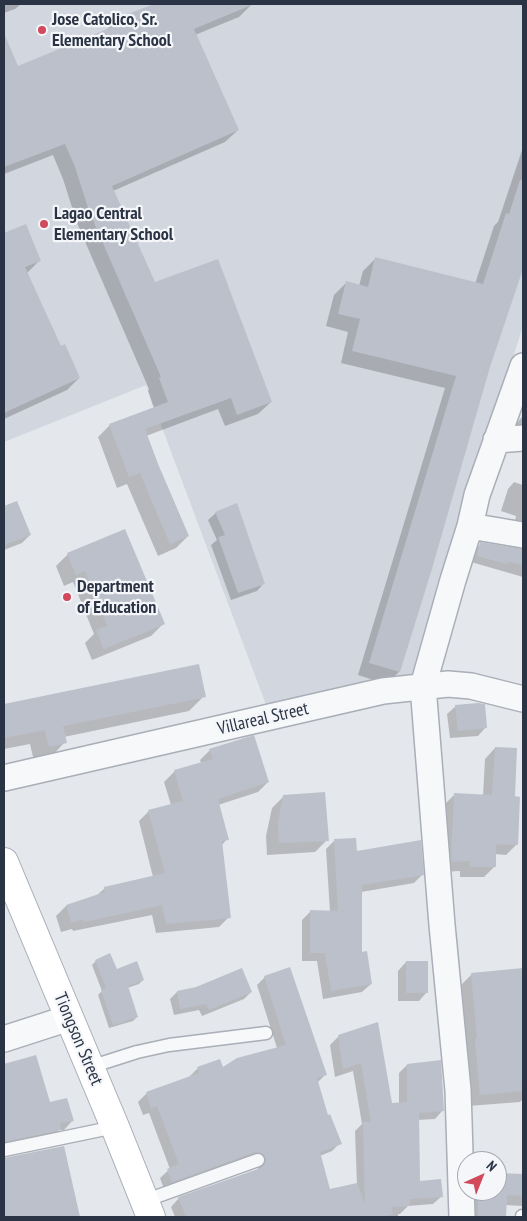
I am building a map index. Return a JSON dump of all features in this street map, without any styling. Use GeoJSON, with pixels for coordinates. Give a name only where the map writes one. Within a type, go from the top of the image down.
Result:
{"type":"FeatureCollection","features":[{"type":"Feature","properties":{"kind":"street"},"geometry":{"type":"LineString","coordinates":[[462,1217],[458,1090],[442,926],[423,686],[470,526],[477,495],[523,366]]}},
{"type":"Feature","properties":{"kind":"street"},"geometry":{"type":"LineString","coordinates":[[496,440],[523,438]]}},
{"type":"Feature","properties":{"kind":"street"},"geometry":{"type":"LineString","coordinates":[[470,526],[523,535]]}},
{"type":"Feature","properties":{"kind":"street","name":"Villareal Street"},"geometry":{"type":"LineString","coordinates":[[4,778],[383,691],[448,684],[471,686],[523,700]]}},
{"type":"Feature","properties":{"kind":"street","name":"Tiongson Street"},"geometry":{"type":"LineString","coordinates":[[4,862],[148,1209]]}},
{"type":"Feature","properties":{"kind":"street"},"geometry":{"type":"LineString","coordinates":[[4,1040],[69,1018]]}},
{"type":"Feature","properties":{"kind":"lane"},"geometry":{"type":"LineString","coordinates":[[90,1068],[137,1052],[169,1045],[266,1033]]}},
{"type":"Feature","properties":{"kind":"lane"},"geometry":{"type":"LineString","coordinates":[[4,1150],[115,1127]]}},
{"type":"Feature","properties":{"kind":"lane"},"geometry":{"type":"LineString","coordinates":[[148,1209],[258,1160]]}},
{"type":"Feature","properties":{"kind":"shaded area"},"geometry":{"type":"Polygon","coordinates":[[[4,4],[523,4],[523,326],[411,678],[268,710],[146,385],[4,442],[4,4]]]}},
{"type":"Feature","properties":{"kind":"building"},"geometry":{"type":"Polygon","coordinates":[[[154,4],[254,4],[194,29],[239,130],[112,186],[155,282],[218,259],[272,402],[237,415],[231,398],[145,429],[189,536],[170,544],[140,473],[129,477],[109,424],[168,402],[159,378],[161,377],[89,211],[75,167],[65,144],[4,167],[4,33],[18,66],[117,25],[115,19],[154,4]]]}},
{"type":"Feature","properties":{"kind":"building"},"geometry":{"type":"Polygon","coordinates":[[[520,180],[523,180],[523,269],[490,367],[400,672],[369,663],[456,376],[352,351],[360,319],[338,314],[346,281],[368,287],[375,257],[483,284],[506,213],[509,214],[520,180]]]}},
{"type":"Feature","properties":{"kind":"building"},"geometry":{"type":"Polygon","coordinates":[[[26,224],[41,261],[25,267],[61,346],[65,344],[80,378],[4,413],[4,233],[26,224]]]}},
{"type":"Feature","properties":{"kind":"building"},"geometry":{"type":"Polygon","coordinates":[[[17,501],[31,535],[4,545],[4,506],[17,501]]]}},
{"type":"Feature","properties":{"kind":"building"},"geometry":{"type":"Polygon","coordinates":[[[237,503],[265,584],[238,593],[218,537],[225,535],[215,512],[237,503]]]}},
{"type":"Feature","properties":{"kind":"building"},"geometry":{"type":"Polygon","coordinates":[[[125,529],[165,624],[104,649],[96,630],[107,626],[85,571],[76,575],[67,553],[125,529]]]}},
{"type":"Feature","properties":{"kind":"building"},"geometry":{"type":"Polygon","coordinates":[[[480,542],[523,549],[523,565],[508,562],[507,564],[477,556],[480,542]]]}},
{"type":"Feature","properties":{"kind":"building"},"geometry":{"type":"Polygon","coordinates":[[[199,664],[206,697],[63,726],[67,743],[49,747],[45,730],[4,738],[4,704],[199,664]]]}},
{"type":"Feature","properties":{"kind":"building"},"geometry":{"type":"Polygon","coordinates":[[[485,704],[487,728],[458,731],[455,705],[485,704]]]}},
{"type":"Feature","properties":{"kind":"building"},"geometry":{"type":"Polygon","coordinates":[[[254,735],[269,782],[218,799],[229,840],[222,841],[231,918],[166,924],[162,905],[84,922],[83,919],[71,923],[66,905],[105,892],[104,887],[165,873],[148,810],[183,801],[174,770],[213,759],[209,749],[254,735]]]}},
{"type":"Feature","properties":{"kind":"building"},"geometry":{"type":"Polygon","coordinates":[[[495,747],[517,748],[515,796],[520,797],[518,845],[496,844],[496,867],[470,867],[470,861],[451,862],[454,793],[492,795],[495,747]]]}},
{"type":"Feature","properties":{"kind":"building"},"geometry":{"type":"Polygon","coordinates":[[[325,792],[329,841],[279,843],[278,823],[283,795],[325,792]]]}},
{"type":"Feature","properties":{"kind":"building"},"geometry":{"type":"Polygon","coordinates":[[[356,838],[357,851],[421,840],[424,875],[362,885],[362,952],[367,951],[372,984],[331,991],[325,953],[310,953],[310,910],[338,911],[334,839],[356,838]]]}},
{"type":"Feature","properties":{"kind":"building"},"geometry":{"type":"Polygon","coordinates":[[[110,953],[117,969],[137,961],[144,980],[128,986],[138,1017],[113,1025],[101,990],[106,988],[95,960],[110,953]]]}},
{"type":"Feature","properties":{"kind":"building"},"geometry":{"type":"Polygon","coordinates":[[[406,961],[428,961],[428,993],[406,993],[406,961]]]}},
{"type":"Feature","properties":{"kind":"building"},"geometry":{"type":"Polygon","coordinates":[[[290,967],[327,1075],[317,1078],[328,1115],[330,1114],[342,1144],[320,1152],[330,1189],[357,1183],[365,1205],[363,1122],[371,1122],[361,1063],[343,1069],[338,1035],[378,1022],[392,1103],[407,1102],[407,1064],[441,1060],[444,1111],[419,1113],[420,1181],[441,1179],[443,1197],[410,1199],[410,1206],[391,1207],[393,1214],[381,1217],[186,1217],[178,1197],[261,1168],[266,1158],[263,1154],[255,1152],[172,1182],[167,1169],[179,1164],[157,1106],[151,1108],[146,1092],[199,1073],[197,1067],[220,1059],[223,1067],[237,1058],[286,1045],[264,976],[290,967]]]}},
{"type":"Feature","properties":{"kind":"building"},"geometry":{"type":"Polygon","coordinates":[[[242,968],[252,992],[209,1010],[206,1004],[180,1009],[177,991],[196,987],[242,968]]]}},
{"type":"Feature","properties":{"kind":"building"},"geometry":{"type":"Polygon","coordinates":[[[523,968],[523,1091],[480,1095],[471,973],[523,968]]]}},
{"type":"Feature","properties":{"kind":"building"},"geometry":{"type":"Polygon","coordinates":[[[36,1055],[50,1102],[67,1098],[74,1121],[60,1123],[61,1130],[4,1142],[4,1064],[36,1055]]]}},
{"type":"Feature","properties":{"kind":"building"},"geometry":{"type":"Polygon","coordinates":[[[64,1146],[80,1217],[4,1217],[4,1158],[64,1146]]]}},
{"type":"Feature","properties":{"kind":"building"},"geometry":{"type":"Polygon","coordinates":[[[507,1173],[523,1174],[523,1196],[507,1195],[507,1173]]]}},
{"type":"Feature","properties":{"kind":"building"},"geometry":{"type":"Polygon","coordinates":[[[478,1201],[507,1201],[506,1217],[478,1217],[478,1201]]]}},
{"type":"Feature","properties":{"kind":"place","name":"Jose Catolico, Sr. Elementary School"},"geometry":{"type":"Point","coordinates":[42,30]}},
{"type":"Feature","properties":{"kind":"place","name":"Lagao Central Elementary School"},"geometry":{"type":"Point","coordinates":[44,224]}},
{"type":"Feature","properties":{"kind":"place","name":"Department of Education"},"geometry":{"type":"Point","coordinates":[67,597]}}]}
